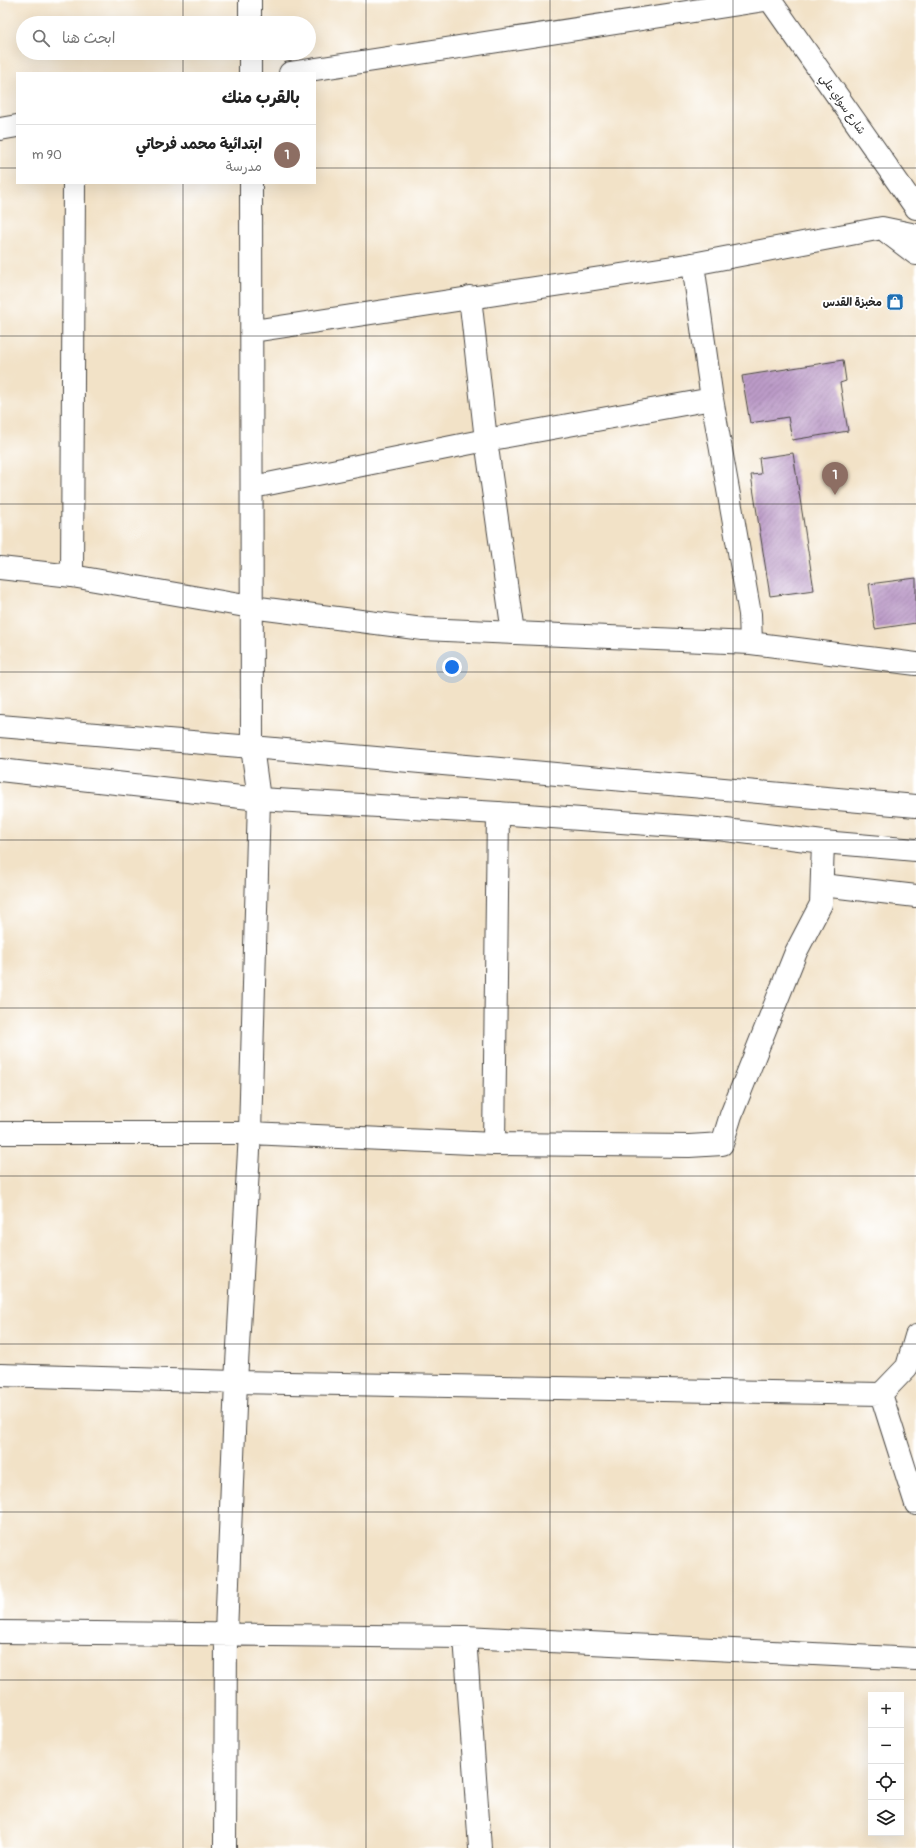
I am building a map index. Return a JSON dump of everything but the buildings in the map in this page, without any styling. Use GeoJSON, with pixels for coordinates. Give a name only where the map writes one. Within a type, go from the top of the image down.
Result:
{"type":"FeatureCollection","features":[{"type":"Feature","properties":{"kind":"street"},"geometry":{"type":"LineString","coordinates":[[250,0],[250,16]]}},
{"type":"Feature","properties":{"kind":"street"},"geometry":{"type":"LineString","coordinates":[[297,72],[765,0]]}},
{"type":"Feature","properties":{"kind":"street","name":"شارع سواي علي"},"geometry":{"type":"LineString","coordinates":[[770,0],[916,208]]}},
{"type":"Feature","properties":{"kind":"street"},"geometry":{"type":"LineString","coordinates":[[250,60],[250,72]]}},
{"type":"Feature","properties":{"kind":"street"},"geometry":{"type":"LineString","coordinates":[[0,129],[16,126]]}},
{"type":"Feature","properties":{"kind":"street"},"geometry":{"type":"LineString","coordinates":[[72,576],[74,184]]}},
{"type":"Feature","properties":{"kind":"street"},"geometry":{"type":"LineString","coordinates":[[225,1848],[226,1633],[236,1382],[250,1133],[259,799],[252,747],[251,607],[253,331],[251,184]]}},
{"type":"Feature","properties":{"kind":"street"},"geometry":{"type":"LineString","coordinates":[[253,331],[693,264],[882,228],[916,235]]}},
{"type":"Feature","properties":{"kind":"street"},"geometry":{"type":"LineString","coordinates":[[882,228],[916,254]]}},
{"type":"Feature","properties":{"kind":"street"},"geometry":{"type":"LineString","coordinates":[[693,264],[712,399],[750,614],[752,643]]}},
{"type":"Feature","properties":{"kind":"street"},"geometry":{"type":"LineString","coordinates":[[470,297],[486,440],[513,633]]}},
{"type":"Feature","properties":{"kind":"street"},"geometry":{"type":"LineString","coordinates":[[253,487],[486,440],[712,399]]}},
{"type":"Feature","properties":{"kind":"street"},"geometry":{"type":"LineString","coordinates":[[0,568],[72,576],[251,607],[423,629],[752,643],[916,664]]}},
{"type":"Feature","properties":{"kind":"street"},"geometry":{"type":"LineString","coordinates":[[0,726],[916,806]]}},
{"type":"Feature","properties":{"kind":"street"},"geometry":{"type":"LineString","coordinates":[[0,770],[259,799],[498,813],[718,829],[823,842],[916,850]]}},
{"type":"Feature","properties":{"kind":"street"},"geometry":{"type":"LineString","coordinates":[[494,1144],[498,813]]}},
{"type":"Feature","properties":{"kind":"street"},"geometry":{"type":"LineString","coordinates":[[0,1133],[250,1133],[494,1144],[689,1146],[722,1144],[731,1115],[796,952],[821,904],[823,842]]}},
{"type":"Feature","properties":{"kind":"street"},"geometry":{"type":"LineString","coordinates":[[822,886],[916,896]]}},
{"type":"Feature","properties":{"kind":"street"},"geometry":{"type":"LineString","coordinates":[[0,1376],[881,1394],[911,1366],[916,1336]]}},
{"type":"Feature","properties":{"kind":"street"},"geometry":{"type":"LineString","coordinates":[[881,1394],[916,1504]]}},
{"type":"Feature","properties":{"kind":"street"},"geometry":{"type":"LineString","coordinates":[[0,1632],[226,1633],[465,1637],[916,1659]]}},
{"type":"Feature","properties":{"kind":"street"},"geometry":{"type":"LineString","coordinates":[[465,1637],[480,1848]]}},
{"type":"Feature","properties":{"kind":"place","name":"مخبزة القدس"},"geometry":{"type":"Point","coordinates":[895,302]}},
{"type":"Feature","properties":{"kind":"place","name":"ابتدائية محمد فرحاتي"},"geometry":{"type":"Point","coordinates":[835,495]}}]}
